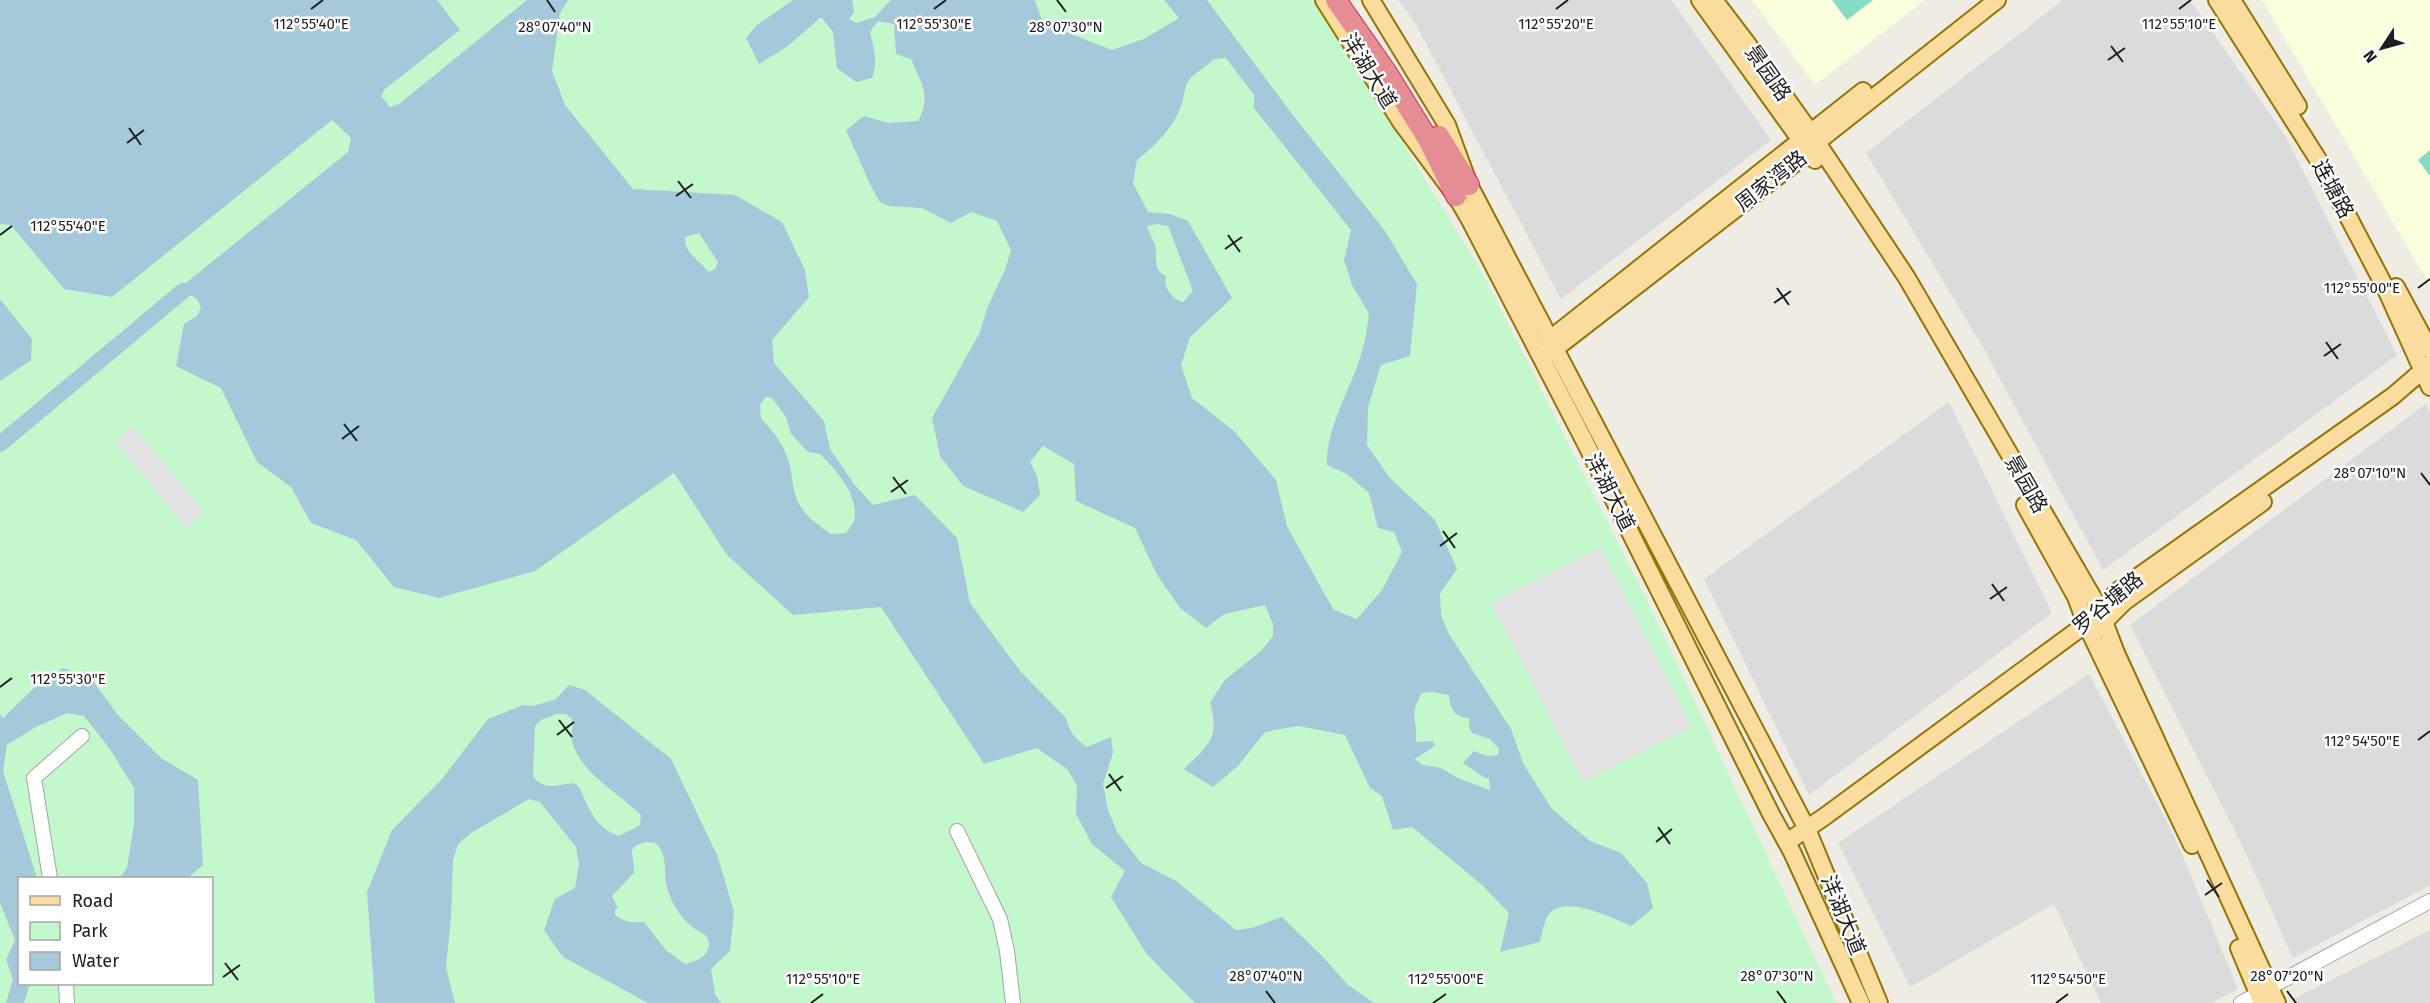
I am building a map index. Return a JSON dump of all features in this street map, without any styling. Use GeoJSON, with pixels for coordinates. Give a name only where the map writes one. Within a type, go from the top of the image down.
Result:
{"type":"FeatureCollection","features":[{"type":"Feature","properties":{"kind":"highway"},"geometry":{"type":"LineString","coordinates":[[1336,0],[1391,69]]}},
{"type":"Feature","properties":{"kind":"highway"},"geometry":{"type":"LineString","coordinates":[[1351,0],[1429,141],[1462,190]]}},
{"type":"Feature","properties":{"kind":"main road","name":"洋湖大道"},"geometry":{"type":"LineString","coordinates":[[1324,0],[1401,122],[1462,190],[1545,349],[1809,834],[1879,1003]]}},
{"type":"Feature","properties":{"kind":"main road","name":"洋湖大道"},"geometry":{"type":"LineString","coordinates":[[1371,0],[1447,125],[1462,190]]}},
{"type":"Feature","properties":{"kind":"main road","name":"景园路"},"geometry":{"type":"LineString","coordinates":[[1700,0],[1809,142],[1907,278],[2102,615],[2116,653],[2265,998]]}},
{"type":"Feature","properties":{"kind":"main road","name":"景园路"},"geometry":{"type":"LineString","coordinates":[[1714,0],[1746,42],[1900,283],[2076,597],[2088,629],[2265,998]]}},
{"type":"Feature","properties":{"kind":"main road","name":"周家湾路"},"geometry":{"type":"LineString","coordinates":[[1809,142],[1980,0]]}},
{"type":"Feature","properties":{"kind":"main road","name":"周家湾路"},"geometry":{"type":"LineString","coordinates":[[1545,349],[1809,142],[1998,0]]}},
{"type":"Feature","properties":{"kind":"main road","name":"连塘路"},"geometry":{"type":"LineString","coordinates":[[2217,0],[2319,161],[2428,375]]}},
{"type":"Feature","properties":{"kind":"main road","name":"连塘路"},"geometry":{"type":"LineString","coordinates":[[2232,0],[2265,50],[2331,163],[2430,350]]}},
{"type":"Feature","properties":{"kind":"main road","name":"洋湖大道"},"geometry":{"type":"LineString","coordinates":[[1545,349],[1790,847],[1861,1003]]}},
{"type":"Feature","properties":{"kind":"main road","name":"罗谷塘路"},"geometry":{"type":"LineString","coordinates":[[1790,847],[2088,629],[2102,615],[2124,602],[2396,406],[2428,375]]}},
{"type":"Feature","properties":{"kind":"street"},"geometry":{"type":"LineString","coordinates":[[50,877],[34,778],[82,736]]}},
{"type":"Feature","properties":{"kind":"street"},"geometry":{"type":"LineString","coordinates":[[957,831],[1000,919],[1007,951],[1013,1003]]}},
{"type":"Feature","properties":{"kind":"street"},"geometry":{"type":"LineString","coordinates":[[2265,998],[2430,901]]}},
{"type":"Feature","properties":{"kind":"street"},"geometry":{"type":"LineString","coordinates":[[2241,1003],[2265,998],[2430,906]]}},
{"type":"Feature","properties":{"kind":"street"},"geometry":{"type":"LineString","coordinates":[[66,985],[67,1003]]}},
{"type":"Feature","properties":{"kind":"shaded area"},"geometry":{"type":"Polygon","coordinates":[[[1398,0],[1671,0],[1771,140],[1561,299],[1414,21],[1398,0]]]}},
{"type":"Feature","properties":{"kind":"shaded area"},"geometry":{"type":"Polygon","coordinates":[[[1752,0],[1925,0],[1815,85],[1752,0]]]}},
{"type":"Feature","properties":{"kind":"shaded area"},"geometry":{"type":"Polygon","coordinates":[[[2063,0],[2190,0],[2284,134],[2397,355],[2103,570],[1984,349],[1866,153],[2063,0]]]}},
{"type":"Feature","properties":{"kind":"shaded area"},"geometry":{"type":"Polygon","coordinates":[[[2262,0],[2430,0],[2430,285],[2262,0]]]}},
{"type":"Feature","properties":{"kind":"shaded area"},"geometry":{"type":"Polygon","coordinates":[[[1949,402],[2052,613],[1809,795],[1704,579],[1949,402]]]}},
{"type":"Feature","properties":{"kind":"shaded area"},"geometry":{"type":"Polygon","coordinates":[[[2426,404],[2430,412],[2430,885],[2293,958],[2242,845],[2130,625],[2426,404]]]}},
{"type":"Feature","properties":{"kind":"shaded area"},"geometry":{"type":"Polygon","coordinates":[[[133,426],[205,512],[186,528],[115,441],[133,426]]]}},
{"type":"Feature","properties":{"kind":"shaded area"},"geometry":{"type":"Polygon","coordinates":[[[1600,547],[1692,727],[1583,782],[1491,603],[1600,547]]]}},
{"type":"Feature","properties":{"kind":"shaded area"},"geometry":{"type":"Polygon","coordinates":[[[2089,674],[2174,835],[2238,989],[2211,1003],[2101,1003],[2054,904],[1910,987],[1838,843],[2089,674]]]}},
{"type":"Feature","properties":{"kind":"shaded area"},"geometry":{"type":"Polygon","coordinates":[[[2430,930],[2430,1003],[2294,1003],[2293,999],[2430,930]]]}},
{"type":"Feature","properties":{"kind":"green space"},"geometry":{"type":"Polygon","coordinates":[[[0,0],[1312,0],[1338,37],[1482,272],[1650,606],[1836,1003],[0,1003],[0,0]]]}},
{"type":"Feature","properties":{"kind":"green space"},"geometry":{"type":"Polygon","coordinates":[[[1832,0],[1873,0],[1847,20],[1832,0]]]}},
{"type":"Feature","properties":{"kind":"green space"},"geometry":{"type":"Polygon","coordinates":[[[2430,150],[2430,176],[2418,160],[2430,150]]]}},
{"type":"Feature","properties":{"kind":"water"},"geometry":{"type":"Polygon","coordinates":[[[0,0],[437,0],[460,30],[385,89],[381,96],[390,107],[399,104],[527,0],[568,0],[560,13],[552,71],[565,105],[633,189],[735,195],[782,222],[805,270],[809,297],[772,340],[774,363],[824,421],[830,449],[854,484],[873,505],[915,495],[957,538],[970,603],[1020,671],[1066,718],[1076,738],[1087,747],[1111,737],[1113,753],[1103,784],[1108,810],[1117,832],[1141,863],[1176,881],[1236,930],[1251,928],[1282,917],[1347,984],[1374,1003],[1195,1003],[1146,953],[1111,897],[1125,871],[1092,844],[1076,814],[1077,786],[1068,770],[1037,748],[984,764],[881,607],[793,615],[727,555],[674,473],[535,571],[439,598],[394,587],[356,540],[311,523],[291,487],[257,462],[221,388],[176,366],[184,324],[197,316],[201,307],[197,299],[183,291],[181,287],[348,152],[351,138],[332,120],[112,297],[64,289],[11,225],[0,224],[0,0]],[[699,233],[685,237],[686,246],[709,272],[715,269],[718,262],[699,233]],[[766,397],[760,405],[761,419],[775,435],[786,453],[795,495],[800,505],[809,517],[831,534],[846,533],[854,521],[855,511],[845,483],[820,454],[808,452],[791,434],[786,417],[772,398],[766,397]]]}},
{"type":"Feature","properties":{"kind":"water"},"geometry":{"type":"Polygon","coordinates":[[[793,0],[852,0],[854,12],[849,19],[857,23],[875,17],[891,0],[1035,0],[1043,23],[1112,50],[1144,39],[1179,18],[1164,0],[1207,0],[1292,114],[1385,231],[1417,284],[1410,356],[1381,365],[1368,407],[1367,445],[1390,478],[1435,520],[1457,569],[1440,593],[1441,615],[1449,634],[1511,729],[1524,765],[1552,809],[1590,841],[1621,853],[1647,883],[1653,908],[1631,926],[1601,913],[1577,907],[1557,908],[1547,917],[1540,942],[1500,952],[1509,913],[1482,885],[1412,827],[1393,830],[1382,796],[1370,788],[1345,735],[1298,726],[1265,732],[1238,766],[1213,787],[1184,769],[1206,747],[1213,733],[1213,714],[1210,702],[1225,680],[1262,650],[1273,636],[1273,624],[1265,605],[1224,614],[1206,628],[1180,608],[1157,575],[1135,528],[1076,501],[1074,464],[1043,446],[1030,462],[1037,476],[1040,495],[1023,512],[963,486],[940,456],[932,418],[979,334],[1011,250],[997,221],[971,212],[951,223],[922,208],[889,206],[880,202],[870,184],[846,130],[864,116],[889,123],[918,121],[924,104],[924,90],[911,59],[896,54],[894,24],[878,21],[870,32],[875,55],[874,72],[872,78],[856,82],[837,68],[833,32],[821,17],[788,46],[759,64],[746,38],[757,25],[793,0]],[[1226,58],[1214,59],[1189,80],[1181,107],[1173,123],[1137,160],[1133,183],[1148,212],[1170,214],[1188,221],[1232,298],[1190,337],[1181,365],[1192,398],[1234,431],[1276,480],[1287,526],[1325,595],[1334,610],[1357,619],[1382,590],[1402,552],[1394,532],[1378,528],[1369,493],[1347,474],[1327,465],[1330,437],[1361,355],[1369,314],[1352,285],[1344,260],[1351,230],[1254,108],[1254,95],[1226,58]],[[1157,224],[1147,226],[1155,245],[1157,267],[1166,276],[1169,292],[1183,302],[1193,291],[1168,226],[1157,224]],[[1433,692],[1422,693],[1414,713],[1416,742],[1433,741],[1435,746],[1415,759],[1423,765],[1441,768],[1458,778],[1490,790],[1489,778],[1485,778],[1463,763],[1474,751],[1487,756],[1498,755],[1499,749],[1490,739],[1472,733],[1469,718],[1456,714],[1450,704],[1449,695],[1433,692]]]}},
{"type":"Feature","properties":{"kind":"water"},"geometry":{"type":"Polygon","coordinates":[[[0,299],[32,339],[31,360],[0,381],[0,299]]]}},
{"type":"Feature","properties":{"kind":"water"},"geometry":{"type":"Polygon","coordinates":[[[63,668],[91,678],[117,714],[161,758],[198,780],[203,865],[189,877],[121,877],[127,868],[134,824],[134,788],[110,749],[84,716],[67,713],[34,728],[7,745],[3,771],[37,877],[18,877],[18,985],[30,985],[24,1003],[6,1003],[13,979],[6,960],[15,940],[0,903],[0,714],[3,718],[33,689],[63,668]]]}},
{"type":"Feature","properties":{"kind":"water"},"geometry":{"type":"Polygon","coordinates":[[[569,685],[585,690],[671,759],[718,857],[734,912],[730,951],[711,969],[715,994],[721,1003],[648,1003],[563,957],[544,930],[555,899],[575,888],[579,864],[576,847],[540,802],[529,799],[471,833],[458,844],[453,860],[446,967],[455,1003],[375,1003],[367,892],[392,830],[442,779],[488,719],[523,705],[534,706],[556,699],[569,685]],[[557,714],[541,720],[535,726],[533,776],[541,784],[546,785],[574,783],[579,787],[598,823],[619,836],[640,825],[641,815],[584,765],[572,742],[572,719],[566,714],[557,714]],[[648,842],[635,846],[633,849],[634,873],[612,896],[618,908],[615,909],[615,915],[629,921],[644,922],[666,950],[685,964],[693,962],[706,953],[709,941],[678,911],[667,889],[662,852],[656,843],[648,842]]]}},
{"type":"Feature","properties":{"kind":"waterway"},"geometry":{"type":"LineString","coordinates":[[0,444],[183,291]]}}]}
